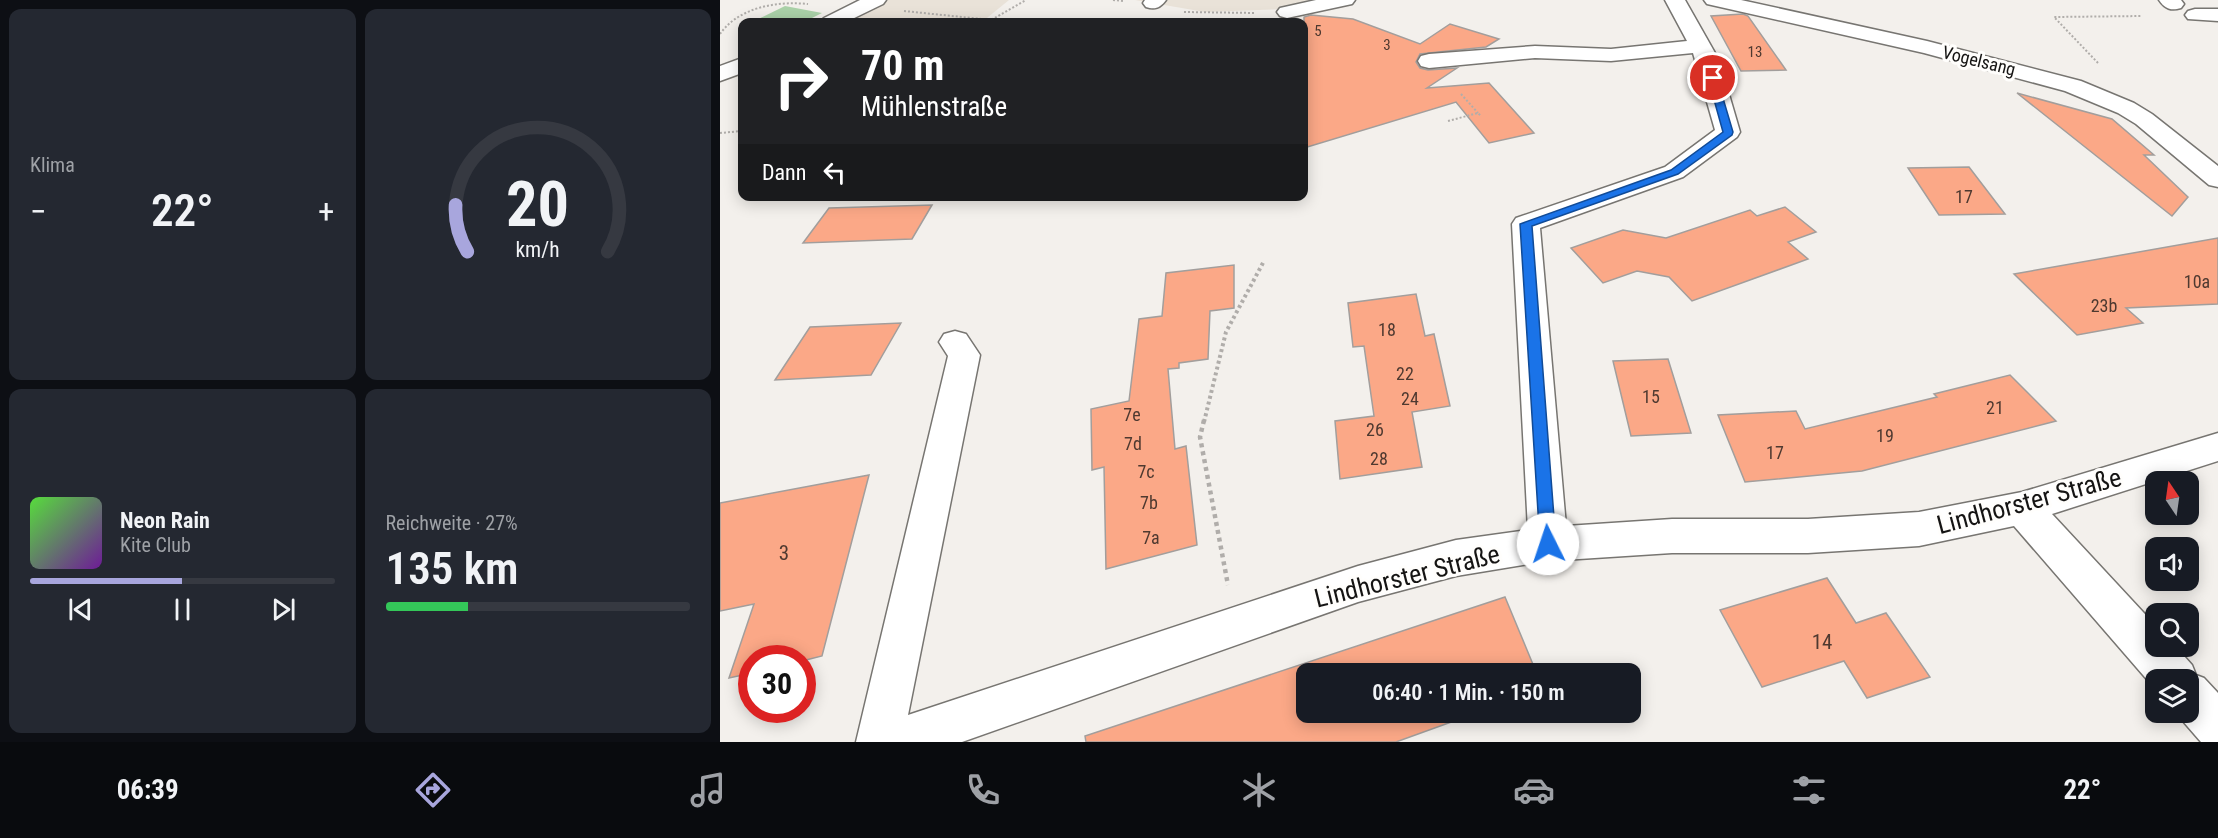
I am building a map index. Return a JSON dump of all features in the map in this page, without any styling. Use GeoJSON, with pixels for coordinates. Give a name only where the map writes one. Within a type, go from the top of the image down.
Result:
{"type":"FeatureCollection","features":[{"type":"Feature","properties":{"kind":"street"},"geometry":{"type":"LineString","coordinates":[[1287,12],[1346,0]]}},
{"type":"Feature","properties":{"kind":"street"},"geometry":{"type":"LineString","coordinates":[[1548,544],[1526,224],[1674,172],[1728,132],[1708,60],[1675,0]]}},
{"type":"Feature","properties":{"kind":"street","name":"Vogelsang"},"geometry":{"type":"LineString","coordinates":[[1714,0],[1926,47],[2073,86],[2126,108],[2164,134],[2218,179]]}},
{"type":"Feature","properties":{"kind":"street"},"geometry":{"type":"LineString","coordinates":[[839,18],[863,6]]}},
{"type":"Feature","properties":{"kind":"street"},"geometry":{"type":"LineString","coordinates":[[2195,15],[2218,15]]}},
{"type":"Feature","properties":{"kind":"street"},"geometry":{"type":"LineString","coordinates":[[1430,61],[1535,52],[1611,55],[1700,46]]}},
{"type":"Feature","properties":{"kind":"street"},"geometry":{"type":"LineString","coordinates":[[720,74],[738,67]]}},
{"type":"Feature","properties":{"kind":"street"},"geometry":{"type":"LineString","coordinates":[[879,742],[964,355],[955,342]]}},
{"type":"Feature","properties":{"kind":"street","name":"Lindhorster Straße"},"geometry":{"type":"LineString","coordinates":[[896,742],[1358,584],[1456,558],[1548,544],[1672,536],[1808,536],[1919,529],[2022,508],[2218,447]]}},
{"type":"Feature","properties":{"kind":"street"},"geometry":{"type":"LineString","coordinates":[[2022,508],[2166,669]]}},
{"type":"Feature","properties":{"kind":"street"},"geometry":{"type":"LineString","coordinates":[[2199,706],[2218,727]]}},
{"type":"Feature","properties":{"kind":"path"},"geometry":{"type":"LineString","coordinates":[[994,18],[1026,0]]}},
{"type":"Feature","properties":{"kind":"path"},"geometry":{"type":"LineString","coordinates":[[720,34],[724,25],[762,6],[795,2],[863,6],[973,18]]}},
{"type":"Feature","properties":{"kind":"path"},"geometry":{"type":"LineString","coordinates":[[1155,2],[1174,10],[1201,14],[1287,12]]}},
{"type":"Feature","properties":{"kind":"path"},"geometry":{"type":"LineString","coordinates":[[2101,67],[2054,17],[2195,15]]}},
{"type":"Feature","properties":{"kind":"path"},"geometry":{"type":"LineString","coordinates":[[1448,121],[1480,115],[1461,94]]}},
{"type":"Feature","properties":{"kind":"path"},"geometry":{"type":"LineString","coordinates":[[720,133],[738,131]]}},
{"type":"Feature","properties":{"kind":"path"},"geometry":{"type":"LineString","coordinates":[[1235,625],[1200,437],[1226,332],[1264,261]]}},
{"type":"Feature","properties":{"kind":"shaded area"},"geometry":{"type":"Polygon","coordinates":[[[882,0],[1009,0],[987,18],[847,18],[882,0]]]}},
{"type":"Feature","properties":{"kind":"shaded area"},"geometry":{"type":"Polygon","coordinates":[[[1135,0],[1320,0],[1287,9],[1205,12],[1135,0]]]}},
{"type":"Feature","properties":{"kind":"green space"},"geometry":{"type":"Polygon","coordinates":[[[785,6],[822,13],[812,18],[760,18],[785,6]]]}},
{"type":"Feature","properties":{"kind":"building"},"geometry":{"type":"Polygon","coordinates":[[[1743,14],[1748,16],[1786,70],[1741,71],[1711,16],[1743,14]]]}},
{"type":"Feature","properties":{"kind":"building"},"geometry":{"type":"Polygon","coordinates":[[[1311,15],[1353,19],[1420,44],[1450,24],[1499,39],[1486,47],[1420,54],[1416,62],[1420,68],[1428,70],[1457,68],[1427,88],[1489,83],[1534,133],[1489,143],[1456,102],[1308,147],[1308,18],[1304,17],[1311,15]]]}},
{"type":"Feature","properties":{"kind":"building"},"geometry":{"type":"Polygon","coordinates":[[[2017,93],[2112,119],[2154,155],[2144,155],[2188,197],[2172,216],[2017,93]]]}},
{"type":"Feature","properties":{"kind":"building"},"geometry":{"type":"Polygon","coordinates":[[[1969,167],[2005,214],[1939,215],[1908,168],[1969,167]]]}},
{"type":"Feature","properties":{"kind":"building"},"geometry":{"type":"Polygon","coordinates":[[[932,205],[912,239],[803,243],[829,208],[932,205]]]}},
{"type":"Feature","properties":{"kind":"building"},"geometry":{"type":"Polygon","coordinates":[[[1785,207],[1816,232],[1788,242],[1808,259],[1692,301],[1669,277],[1637,271],[1603,283],[1571,248],[1623,230],[1666,238],[1750,210],[1757,216],[1785,207]]]}},
{"type":"Feature","properties":{"kind":"building"},"geometry":{"type":"Polygon","coordinates":[[[2218,238],[2218,304],[2126,308],[2143,323],[2077,335],[2014,274],[2218,238]]]}},
{"type":"Feature","properties":{"kind":"building"},"geometry":{"type":"Polygon","coordinates":[[[1234,265],[1234,308],[1210,311],[1208,359],[1179,363],[1179,368],[1168,369],[1175,449],[1186,446],[1197,545],[1106,569],[1104,467],[1092,470],[1091,409],[1129,401],[1139,319],[1162,316],[1166,273],[1234,265]]]}},
{"type":"Feature","properties":{"kind":"building"},"geometry":{"type":"Polygon","coordinates":[[[1416,294],[1425,336],[1434,334],[1450,406],[1412,412],[1422,467],[1340,479],[1335,421],[1374,416],[1364,346],[1353,347],[1348,303],[1416,294]]]}},
{"type":"Feature","properties":{"kind":"building"},"geometry":{"type":"Polygon","coordinates":[[[901,323],[871,375],[775,380],[810,327],[901,323]]]}},
{"type":"Feature","properties":{"kind":"building"},"geometry":{"type":"Polygon","coordinates":[[[1668,359],[1691,433],[1631,436],[1613,361],[1668,359]]]}},
{"type":"Feature","properties":{"kind":"building"},"geometry":{"type":"Polygon","coordinates":[[[2010,375],[2056,421],[1862,471],[1745,482],[1718,415],[1796,411],[1805,429],[1937,397],[1934,394],[2010,375]]]}},
{"type":"Feature","properties":{"kind":"building"},"geometry":{"type":"Polygon","coordinates":[[[869,475],[822,656],[816,658],[816,645],[740,645],[754,604],[720,611],[720,503],[869,475]]]}},
{"type":"Feature","properties":{"kind":"building"},"geometry":{"type":"Polygon","coordinates":[[[1827,578],[1856,623],[1886,613],[1930,677],[1867,698],[1844,661],[1762,687],[1720,610],[1827,578]]]}},
{"type":"Feature","properties":{"kind":"building"},"geometry":{"type":"Polygon","coordinates":[[[1505,597],[1532,663],[1306,663],[1505,597]]]}},
{"type":"Feature","properties":{"kind":"building"},"geometry":{"type":"Polygon","coordinates":[[[738,651],[738,676],[729,678],[738,651]]]}},
{"type":"Feature","properties":{"kind":"building"},"geometry":{"type":"Polygon","coordinates":[[[1296,666],[1296,723],[1449,723],[1396,742],[1086,742],[1085,736],[1296,666]]]}},
{"type":"Feature","properties":{"kind":"route"},"geometry":{"type":"LineString","coordinates":[[1548,544],[1526,224],[1674,172],[1728,132],[1713,78]]}}]}
